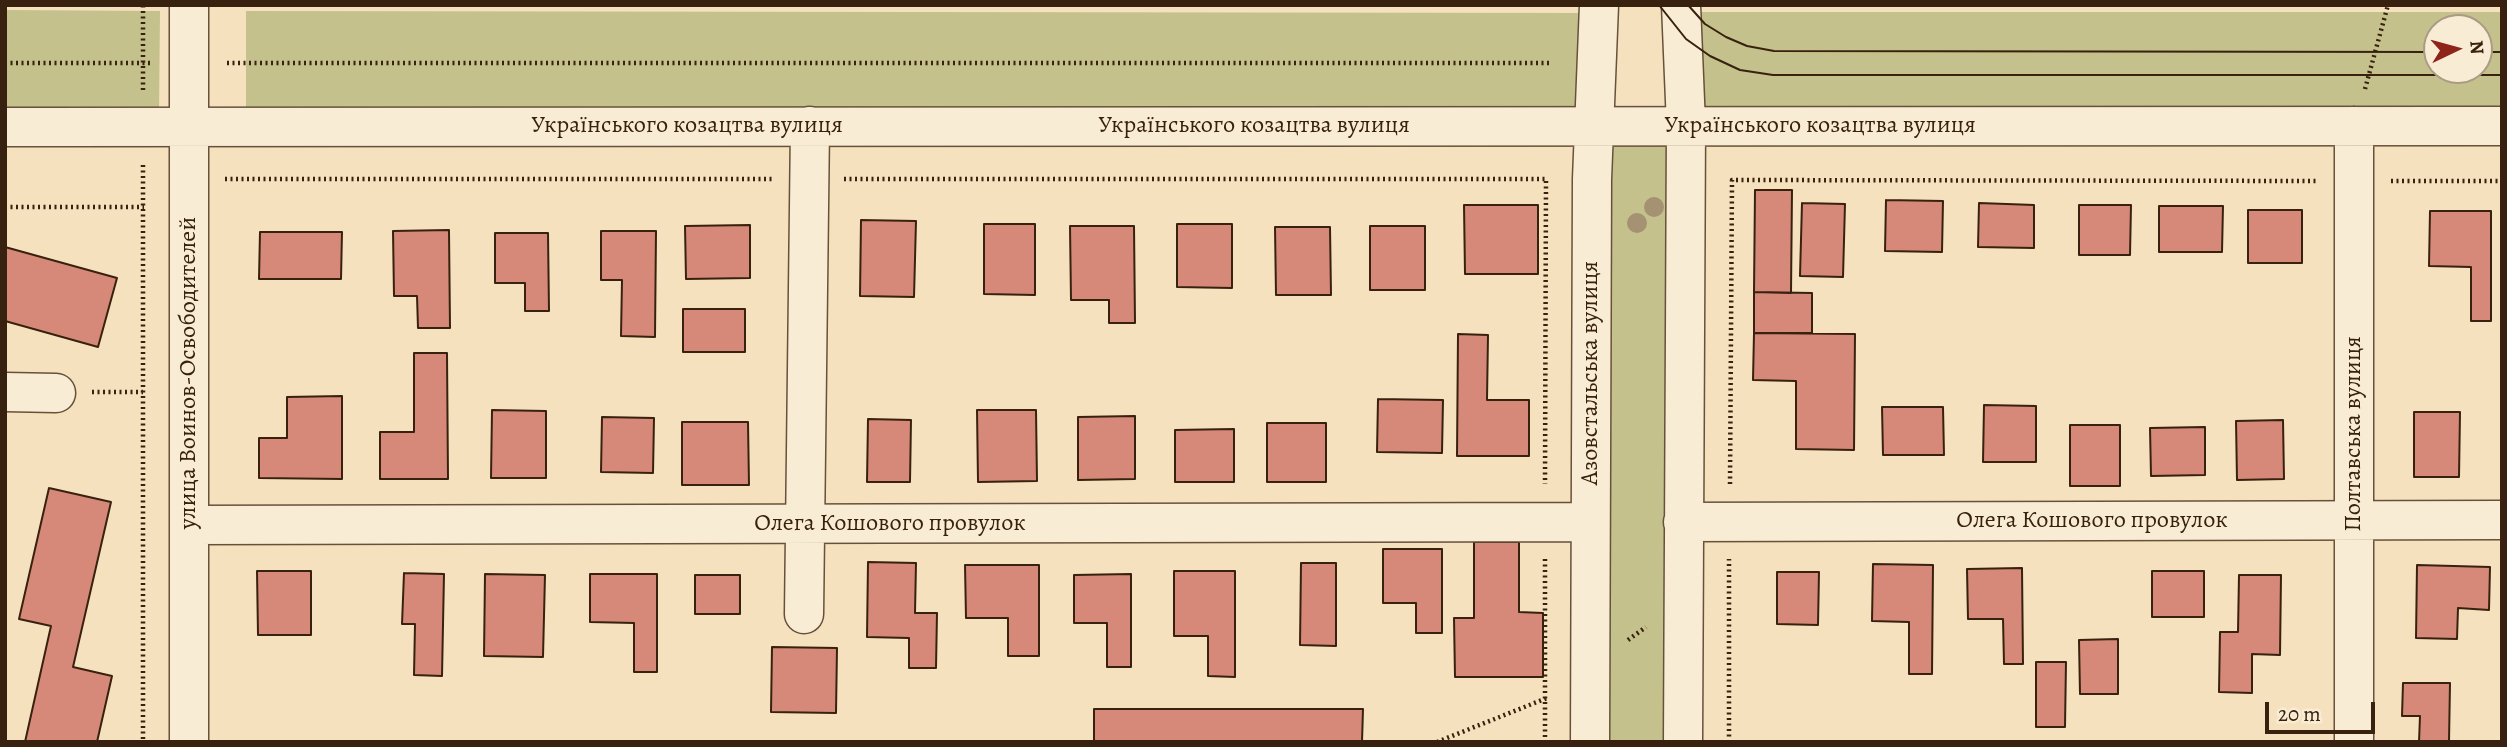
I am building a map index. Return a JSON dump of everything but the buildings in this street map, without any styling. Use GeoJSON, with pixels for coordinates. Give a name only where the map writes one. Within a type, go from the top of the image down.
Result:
{"type":"FeatureCollection","features":[{"type":"Feature","properties":{"kind":"street","name":"улица Воинов-Освободителей"},"geometry":{"type":"LineString","coordinates":[[189,5],[189,742]]}},
{"type":"Feature","properties":{"kind":"street","name":"Азовстальська вулиця"},"geometry":{"type":"LineString","coordinates":[[1590,742],[1593,126],[1600,5]]}},
{"type":"Feature","properties":{"kind":"street"},"geometry":{"type":"LineString","coordinates":[[1681,5],[1686,125],[1683,742]]}},
{"type":"Feature","properties":{"kind":"street"},"geometry":{"type":"LineString","coordinates":[[804,614],[803,524],[810,126]]}},
{"type":"Feature","properties":{"kind":"street","name":"Полтавська вулиця"},"geometry":{"type":"LineString","coordinates":[[2354,126],[2354,742]]}},
{"type":"Feature","properties":{"kind":"street","name":"Українського козацтва вулиця"},"geometry":{"type":"LineString","coordinates":[[5,127],[2502,127]]}},
{"type":"Feature","properties":{"kind":"street"},"geometry":{"type":"LineString","coordinates":[[5,392],[57,393]]}},
{"type":"Feature","properties":{"kind":"street","name":"Олега Кошового провулок"},"geometry":{"type":"LineString","coordinates":[[1683,522],[2502,520]]}},
{"type":"Feature","properties":{"kind":"street","name":"Олега Кошового провулок"},"geometry":{"type":"LineString","coordinates":[[189,526],[1590,522]]}},
{"type":"Feature","properties":{"kind":"path"},"geometry":{"type":"LineString","coordinates":[[2354,126],[2388,5]]}},
{"type":"Feature","properties":{"kind":"path"},"geometry":{"type":"LineString","coordinates":[[5,63],[143,63]]}},
{"type":"Feature","properties":{"kind":"path"},"geometry":{"type":"LineString","coordinates":[[217,63],[1549,63]]}},
{"type":"Feature","properties":{"kind":"path"},"geometry":{"type":"LineString","coordinates":[[217,179],[1546,179],[1545,742]]}},
{"type":"Feature","properties":{"kind":"path"},"geometry":{"type":"LineString","coordinates":[[1730,742],[1732,180],[2502,181]]}},
{"type":"Feature","properties":{"kind":"path"},"geometry":{"type":"LineString","coordinates":[[5,207],[143,207],[143,742]]}},
{"type":"Feature","properties":{"kind":"path"},"geometry":{"type":"LineString","coordinates":[[57,393],[143,392]]}},
{"type":"Feature","properties":{"kind":"path"},"geometry":{"type":"LineString","coordinates":[[1437,742],[1545,699],[1730,568]]}},
{"type":"Feature","properties":{"kind":"shaded area"},"geometry":{"type":"Polygon","coordinates":[[[5,10],[160,11],[159,115],[5,115],[5,10]]]}},
{"type":"Feature","properties":{"kind":"shaded area"},"geometry":{"type":"Polygon","coordinates":[[[246,11],[1585,13],[1578,113],[246,115],[246,11]]]}},
{"type":"Feature","properties":{"kind":"shaded area"},"geometry":{"type":"Polygon","coordinates":[[[1694,12],[2502,12],[2502,114],[1696,113],[1694,12]]]}},
{"type":"Feature","properties":{"kind":"shaded area"},"geometry":{"type":"Polygon","coordinates":[[[1604,137],[1677,137],[1676,742],[1602,742],[1604,137]]]}},
{"type":"Feature","properties":{"kind":"tram line"},"geometry":{"type":"LineString","coordinates":[[1659,5],[1686,39],[1710,56],[1740,70],[1773,75],[2502,75]]}},
{"type":"Feature","properties":{"kind":"tram line"},"geometry":{"type":"LineString","coordinates":[[1688,5],[1705,24],[1726,37],[1747,46],[1774,51],[2423,52]]}},
{"type":"Feature","properties":{"kind":"tram line"},"geometry":{"type":"LineString","coordinates":[[2493,52],[2502,52]]}}]}
